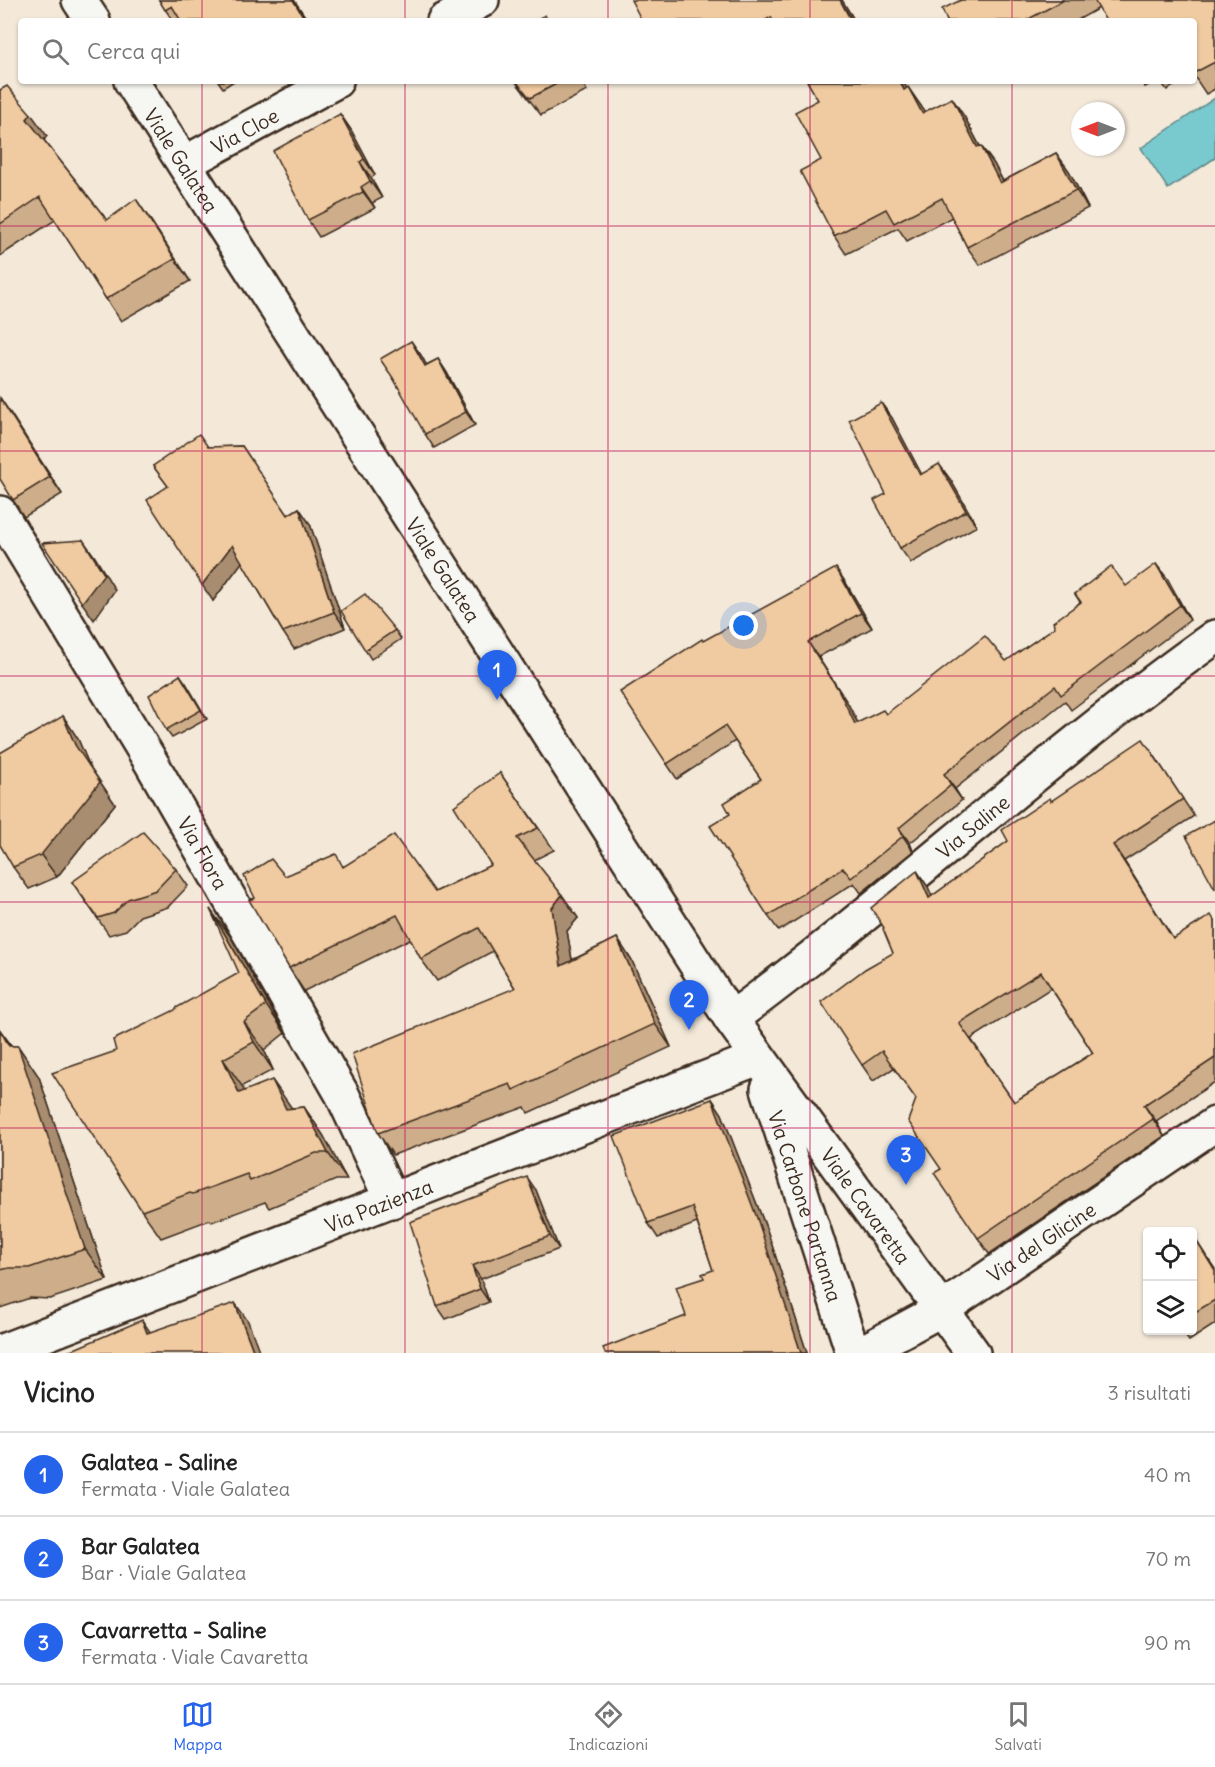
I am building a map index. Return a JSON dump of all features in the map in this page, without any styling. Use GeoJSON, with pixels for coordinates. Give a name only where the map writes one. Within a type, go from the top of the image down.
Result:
{"type":"FeatureCollection","features":[{"type":"Feature","properties":{"kind":"street"},"geometry":{"type":"LineString","coordinates":[[79,0],[91,18]]}},
{"type":"Feature","properties":{"kind":"street"},"geometry":{"type":"LineString","coordinates":[[449,18],[482,0]]}},
{"type":"Feature","properties":{"kind":"street","name":"Viale Galatea"},"geometry":{"type":"LineString","coordinates":[[133,84],[731,1020],[758,1058]]}},
{"type":"Feature","properties":{"kind":"street","name":"Via Cloe"},"geometry":{"type":"LineString","coordinates":[[185,164],[331,84]]}},
{"type":"Feature","properties":{"kind":"street","name":"Via Flora"},"geometry":{"type":"LineString","coordinates":[[0,513],[148,757],[342,1094],[393,1201]]}},
{"type":"Feature","properties":{"kind":"street","name":"Via Saline"},"geometry":{"type":"LineString","coordinates":[[731,1020],[794,973],[1095,728],[1215,637]]}},
{"type":"Feature","properties":{"kind":"street","name":"Via Pazienza"},"geometry":{"type":"LineString","coordinates":[[0,1352],[758,1058]]}},
{"type":"Feature","properties":{"kind":"street","name":"Viale Cavaretta"},"geometry":{"type":"LineString","coordinates":[[758,1058],[973,1353]]}},
{"type":"Feature","properties":{"kind":"street","name":"Via Carbone Partanna"},"geometry":{"type":"LineString","coordinates":[[758,1058],[854,1353]]}},
{"type":"Feature","properties":{"kind":"street","name":"Via del Glicine"},"geometry":{"type":"LineString","coordinates":[[861,1353],[942,1309],[1215,1124]]}},
{"type":"Feature","properties":{"kind":"water"},"geometry":{"type":"Polygon","coordinates":[[[1215,98],[1215,158],[1168,189],[1141,148],[1215,98]]]}},
{"type":"Feature","properties":{"kind":"building"},"geometry":{"type":"Polygon","coordinates":[[[159,0],[293,0],[303,16],[300,18],[179,18],[172,6],[165,10],[159,0]]]}},
{"type":"Feature","properties":{"kind":"building"},"geometry":{"type":"Polygon","coordinates":[[[631,0],[840,0],[849,17],[851,15],[852,18],[771,17],[640,18],[631,0]]]}},
{"type":"Feature","properties":{"kind":"building"},"geometry":{"type":"Polygon","coordinates":[[[961,0],[1064,0],[1031,18],[946,18],[942,9],[961,0]]]}},
{"type":"Feature","properties":{"kind":"building"},"geometry":{"type":"Polygon","coordinates":[[[1094,0],[1215,0],[1215,62],[1197,71],[1197,18],[1104,18],[1094,0]]]}},
{"type":"Feature","properties":{"kind":"building"},"geometry":{"type":"Polygon","coordinates":[[[518,84],[556,84],[530,98],[518,84]]]}},
{"type":"Feature","properties":{"kind":"building"},"geometry":{"type":"Polygon","coordinates":[[[809,84],[901,84],[904,90],[908,87],[922,113],[952,98],[977,147],[981,146],[1000,183],[1056,153],[1076,190],[967,247],[942,198],[894,223],[886,209],[834,236],[800,171],[821,160],[795,112],[818,100],[809,84]]]}},
{"type":"Feature","properties":{"kind":"building"},"geometry":{"type":"Polygon","coordinates":[[[7,86],[31,114],[27,119],[107,220],[136,199],[175,259],[106,299],[40,197],[0,224],[0,90],[7,86]]]}},
{"type":"Feature","properties":{"kind":"building"},"geometry":{"type":"Polygon","coordinates":[[[340,114],[364,159],[360,162],[370,181],[361,187],[363,192],[308,220],[273,151],[340,114]]]}},
{"type":"Feature","properties":{"kind":"building"},"geometry":{"type":"Polygon","coordinates":[[[411,341],[425,366],[438,359],[466,412],[425,434],[380,359],[411,341]]]}},
{"type":"Feature","properties":{"kind":"building"},"geometry":{"type":"Polygon","coordinates":[[[0,398],[50,477],[13,500],[0,479],[0,398]]]}},
{"type":"Feature","properties":{"kind":"building"},"geometry":{"type":"Polygon","coordinates":[[[881,403],[920,475],[939,464],[966,511],[900,548],[874,500],[886,494],[849,420],[881,403]]]}},
{"type":"Feature","properties":{"kind":"building"},"geometry":{"type":"Polygon","coordinates":[[[199,434],[208,447],[242,446],[288,515],[299,508],[334,612],[283,632],[232,545],[202,585],[147,500],[168,486],[153,466],[199,434]]]}},
{"type":"Feature","properties":{"kind":"building"},"geometry":{"type":"Polygon","coordinates":[[[83,540],[104,574],[82,603],[42,543],[83,540]]]}},
{"type":"Feature","properties":{"kind":"building"},"geometry":{"type":"Polygon","coordinates":[[[1156,564],[1180,605],[1061,695],[1055,686],[944,774],[951,785],[899,828],[903,836],[851,878],[843,868],[768,916],[710,826],[730,814],[724,803],[761,779],[725,726],[667,764],[620,692],[702,639],[703,641],[836,568],[861,613],[808,642],[838,689],[855,724],[883,710],[886,714],[985,636],[1006,661],[1055,627],[1053,622],[1081,602],[1075,594],[1111,566],[1126,586],[1156,564]]]}},
{"type":"Feature","properties":{"kind":"building"},"geometry":{"type":"Polygon","coordinates":[[[365,594],[395,630],[365,650],[341,611],[365,594]]]}},
{"type":"Feature","properties":{"kind":"building"},"geometry":{"type":"Polygon","coordinates":[[[180,675],[201,710],[166,730],[149,695],[180,675]]]}},
{"type":"Feature","properties":{"kind":"building"},"geometry":{"type":"Polygon","coordinates":[[[63,716],[75,745],[100,782],[41,855],[13,867],[0,845],[0,753],[63,716]]]}},
{"type":"Feature","properties":{"kind":"building"},"geometry":{"type":"Polygon","coordinates":[[[1143,739],[1183,799],[1113,845],[1173,939],[1211,915],[1215,922],[1215,1058],[1144,1105],[1153,1119],[978,1238],[934,1173],[941,1169],[908,1121],[916,1099],[882,1051],[862,1065],[821,1002],[865,969],[893,953],[884,928],[871,908],[917,871],[929,898],[1008,841],[1002,830],[1050,798],[1051,801],[1143,739]],[[1041,972],[959,1023],[1014,1102],[1093,1053],[1041,972]]]}},
{"type":"Feature","properties":{"kind":"building"},"geometry":{"type":"Polygon","coordinates":[[[500,773],[538,828],[517,838],[562,895],[552,908],[561,966],[617,938],[655,1024],[513,1090],[510,1084],[378,1133],[352,1054],[515,988],[479,928],[421,959],[397,915],[289,968],[249,900],[255,898],[244,876],[271,859],[285,876],[336,854],[343,867],[394,835],[435,892],[491,865],[454,806],[500,773]]]}},
{"type":"Feature","properties":{"kind":"building"},"geometry":{"type":"Polygon","coordinates":[[[1215,820],[1215,889],[1186,836],[1215,820]]]}},
{"type":"Feature","properties":{"kind":"building"},"geometry":{"type":"Polygon","coordinates":[[[143,832],[176,869],[156,890],[128,899],[114,913],[98,918],[72,882],[143,832]]]}},
{"type":"Feature","properties":{"kind":"building"},"geometry":{"type":"Polygon","coordinates":[[[210,909],[266,1005],[244,1022],[254,1042],[223,1059],[239,1093],[272,1080],[286,1109],[304,1107],[328,1153],[316,1153],[250,1181],[247,1174],[142,1211],[52,1073],[116,1051],[113,1040],[175,1010],[239,973],[210,909]]]}},
{"type":"Feature","properties":{"kind":"building"},"geometry":{"type":"Polygon","coordinates":[[[0,1030],[9,1046],[18,1046],[85,1249],[29,1268],[0,1270],[0,1030]]]}},
{"type":"Feature","properties":{"kind":"building"},"geometry":{"type":"Polygon","coordinates":[[[712,1099],[757,1218],[801,1353],[605,1353],[603,1348],[686,1316],[676,1287],[704,1278],[702,1274],[713,1270],[692,1207],[648,1223],[614,1136],[712,1099]]]}},
{"type":"Feature","properties":{"kind":"building"},"geometry":{"type":"Polygon","coordinates":[[[527,1177],[550,1236],[472,1266],[480,1289],[437,1306],[410,1222],[527,1177]]]}},
{"type":"Feature","properties":{"kind":"building"},"geometry":{"type":"Polygon","coordinates":[[[1197,1242],[1215,1271],[1215,1300],[1197,1311],[1197,1242]]]}},
{"type":"Feature","properties":{"kind":"building"},"geometry":{"type":"Polygon","coordinates":[[[235,1303],[254,1353],[65,1353],[142,1320],[147,1333],[235,1303]]]}},
{"type":"Feature","properties":{"kind":"place","name":"Galatea - Saline"},"geometry":{"type":"Point","coordinates":[497,700]}},
{"type":"Feature","properties":{"kind":"place","name":"Bar Galatea"},"geometry":{"type":"Point","coordinates":[689,1030]}},
{"type":"Feature","properties":{"kind":"place","name":"Cavarretta - Saline"},"geometry":{"type":"Point","coordinates":[906,1185]}}]}
